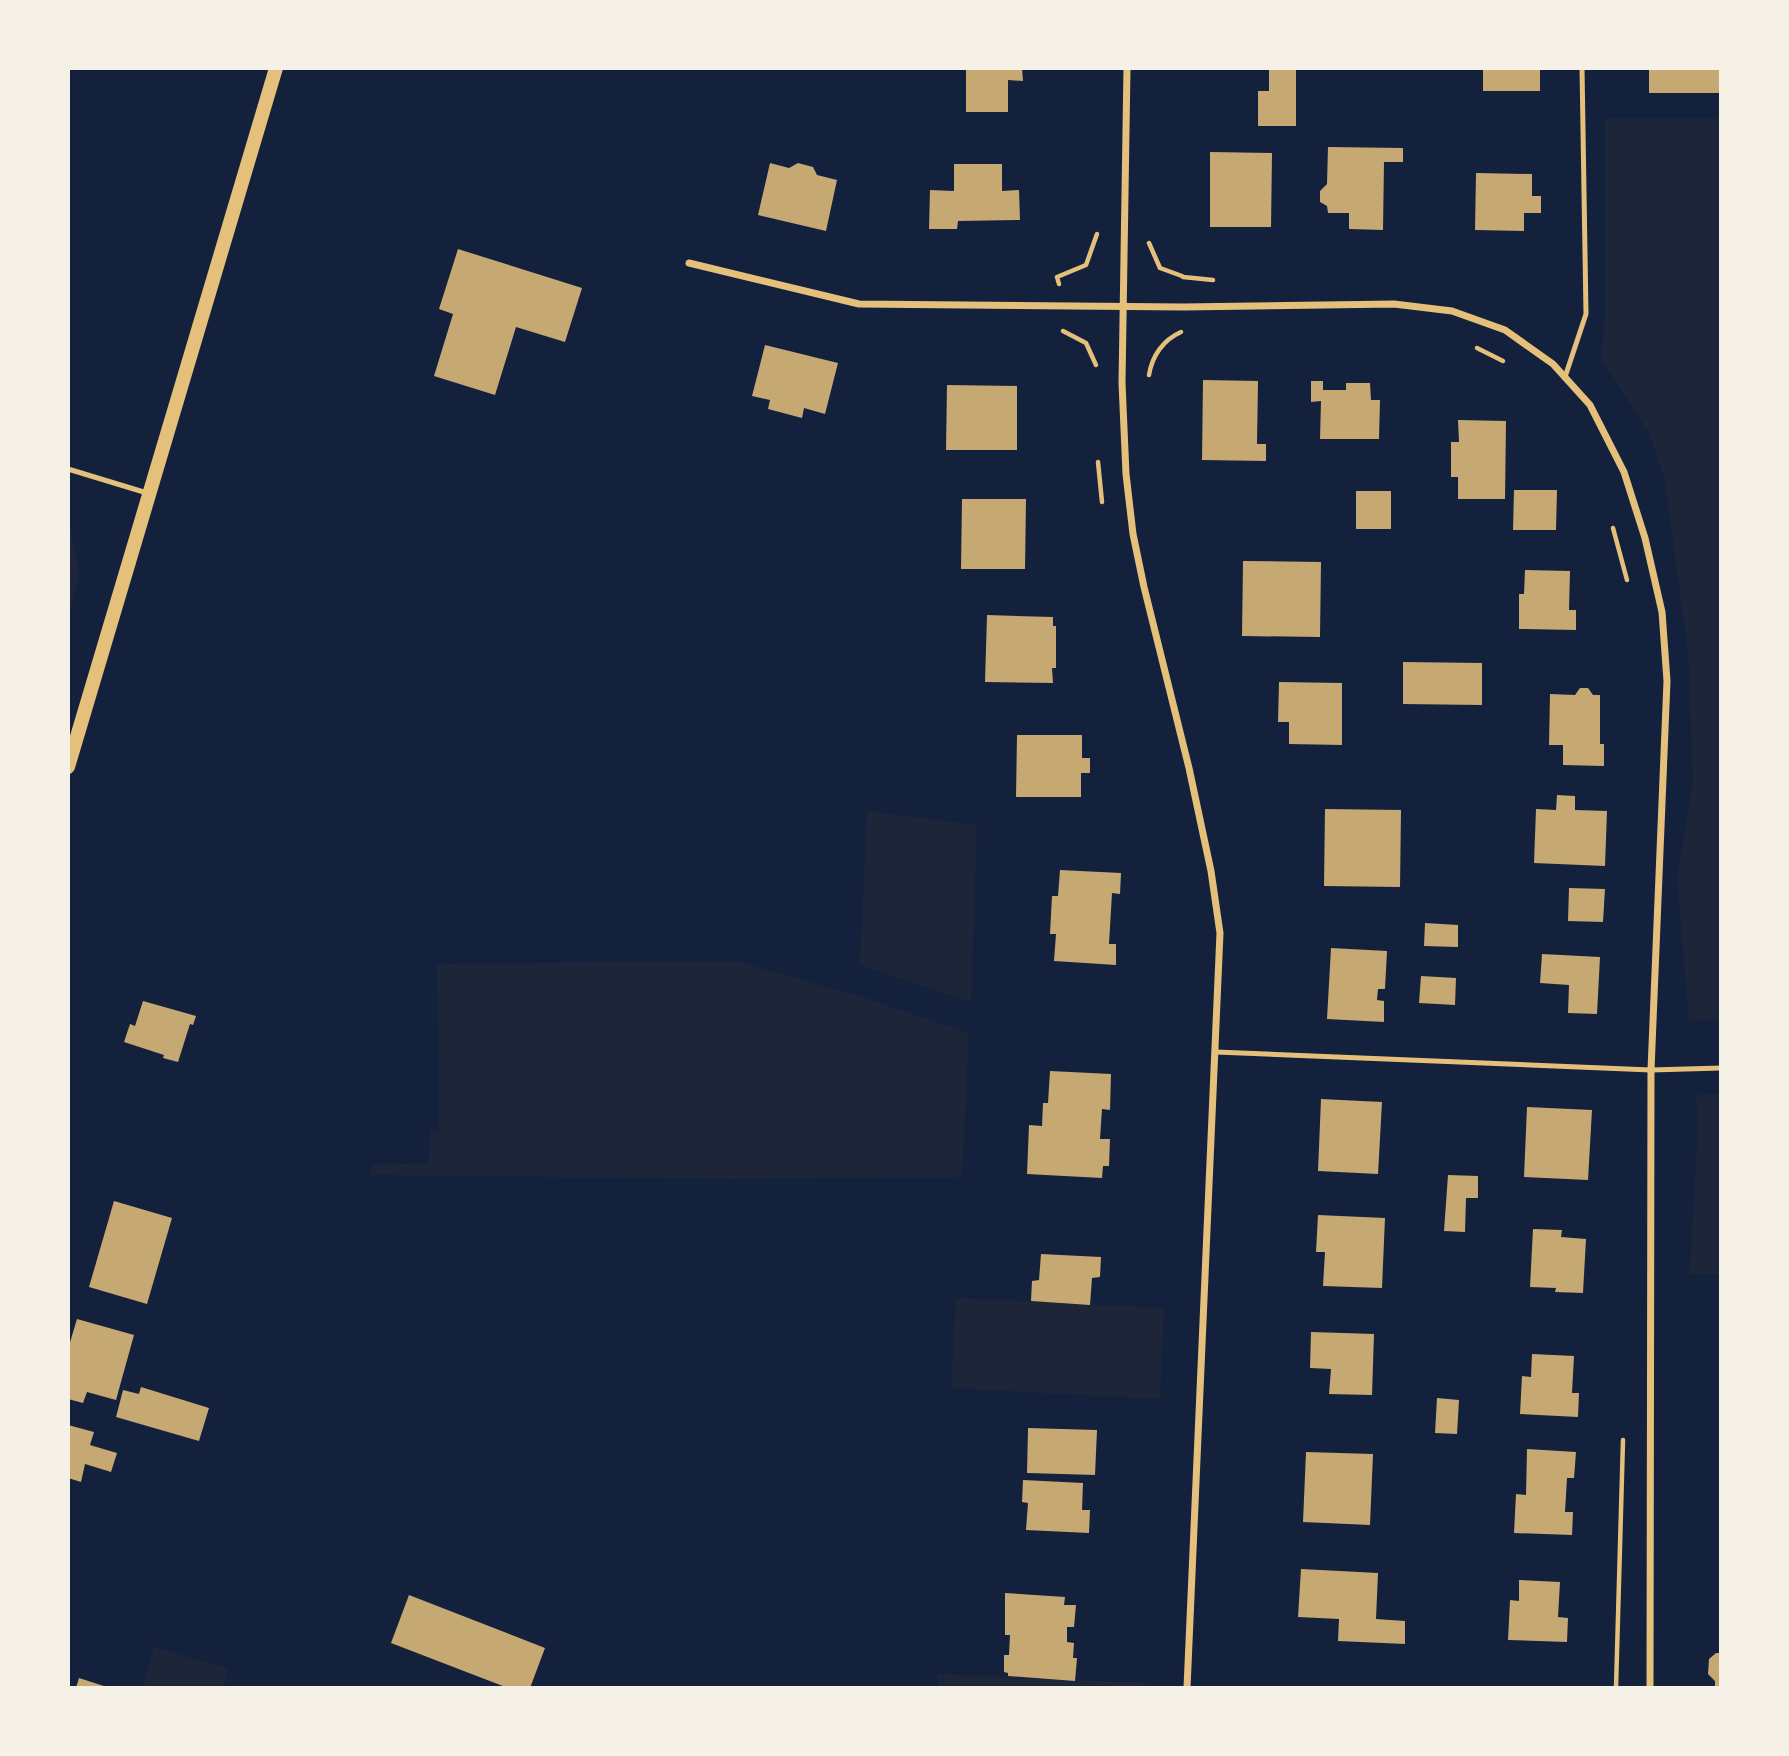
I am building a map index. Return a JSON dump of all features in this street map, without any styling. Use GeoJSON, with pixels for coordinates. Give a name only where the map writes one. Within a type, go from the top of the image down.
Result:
{"type":"FeatureCollection","features":[{"type":"Feature","properties":{"kind":"main road"},"geometry":{"type":"LineString","coordinates":[[68,767],[276,68]]}},
{"type":"Feature","properties":{"kind":"street"},"geometry":{"type":"LineString","coordinates":[[1127,68],[1122,307],[1125,461],[1133,534],[1189,768],[1218,907],[1220,933],[1187,1688]]}},
{"type":"Feature","properties":{"kind":"street"},"geometry":{"type":"LineString","coordinates":[[689,263],[859,304],[1122,307],[1394,304],[1452,311],[1505,330],[1553,364],[1590,405],[1624,471],[1645,538],[1662,612],[1667,681],[1651,1070],[1650,1688]]}},
{"type":"Feature","properties":{"kind":"lane"},"geometry":{"type":"LineString","coordinates":[[1564,377],[1586,314],[1582,68]]}},
{"type":"Feature","properties":{"kind":"lane"},"geometry":{"type":"LineString","coordinates":[[68,469],[150,494]]}},
{"type":"Feature","properties":{"kind":"lane"},"geometry":{"type":"LineString","coordinates":[[1216,1052],[1651,1070],[1721,1068]]}},
{"type":"Feature","properties":{"kind":"path"},"geometry":{"type":"LineString","coordinates":[[1097,373],[1096,364],[1086,343],[1063,331],[1058,277],[1086,265],[1097,239],[1098,225]]}},
{"type":"Feature","properties":{"kind":"path"},"geometry":{"type":"LineString","coordinates":[[1183,276],[1224,281]]}},
{"type":"Feature","properties":{"kind":"path"},"geometry":{"type":"LineString","coordinates":[[1473,346],[1510,365]]}},
{"type":"Feature","properties":{"kind":"path"},"geometry":{"type":"LineString","coordinates":[[1098,456],[1103,509]]}},
{"type":"Feature","properties":{"kind":"path"},"geometry":{"type":"LineString","coordinates":[[1612,521],[1629,589]]}},
{"type":"Feature","properties":{"kind":"path"},"geometry":{"type":"LineString","coordinates":[[1616,1688],[1623,1437]]}},
{"type":"Feature","properties":{"kind":"shaded area"},"geometry":{"type":"Polygon","coordinates":[[[1605,119],[1721,119],[1721,1020],[1689,1021],[1677,879],[1693,782],[1688,650],[1664,477],[1650,435],[1601,358],[1605,319],[1605,119]]]}},
{"type":"Feature","properties":{"kind":"shaded area"},"geometry":{"type":"Polygon","coordinates":[[[68,515],[80,577],[68,616],[68,515]]]}},
{"type":"Feature","properties":{"kind":"shaded area"},"geometry":{"type":"Polygon","coordinates":[[[867,811],[977,825],[971,1002],[860,965],[867,811]]]}},
{"type":"Feature","properties":{"kind":"shaded area"},"geometry":{"type":"Polygon","coordinates":[[[736,961],[859,996],[969,1033],[962,1177],[731,1179],[371,1175],[371,1165],[429,1163],[430,1130],[439,1132],[437,964],[736,961]]]}},
{"type":"Feature","properties":{"kind":"shaded area"},"geometry":{"type":"Polygon","coordinates":[[[1721,1094],[1721,1275],[1690,1274],[1698,1126],[1696,1095],[1721,1094]]]}},
{"type":"Feature","properties":{"kind":"shaded area"},"geometry":{"type":"Polygon","coordinates":[[[956,1298],[1164,1308],[1160,1399],[951,1388],[956,1298]]]}},
{"type":"Feature","properties":{"kind":"shaded area"},"geometry":{"type":"Polygon","coordinates":[[[154,1647],[229,1669],[223,1688],[142,1688],[154,1647]]]}},
{"type":"Feature","properties":{"kind":"shaded area"},"geometry":{"type":"Polygon","coordinates":[[[937,1674],[1146,1683],[1145,1688],[937,1688],[937,1674]]]}},
{"type":"Feature","properties":{"kind":"building"},"geometry":{"type":"Polygon","coordinates":[[[966,68],[1022,68],[1023,81],[1008,80],[1008,112],[966,112],[966,68]]]}},
{"type":"Feature","properties":{"kind":"building"},"geometry":{"type":"Polygon","coordinates":[[[1269,68],[1296,68],[1296,126],[1258,126],[1258,91],[1269,91],[1269,68]]]}},
{"type":"Feature","properties":{"kind":"building"},"geometry":{"type":"Polygon","coordinates":[[[1483,68],[1540,68],[1540,91],[1483,91],[1483,68]]]}},
{"type":"Feature","properties":{"kind":"building"},"geometry":{"type":"Polygon","coordinates":[[[1649,68],[1721,68],[1721,93],[1649,93],[1649,68]]]}},
{"type":"Feature","properties":{"kind":"building"},"geometry":{"type":"Polygon","coordinates":[[[1328,147],[1403,148],[1403,162],[1384,162],[1383,230],[1349,229],[1349,213],[1328,213],[1327,206],[1320,202],[1320,191],[1327,184],[1328,147]]]}},
{"type":"Feature","properties":{"kind":"building"},"geometry":{"type":"Polygon","coordinates":[[[1210,152],[1272,153],[1271,227],[1210,227],[1210,152]]]}},
{"type":"Feature","properties":{"kind":"building"},"geometry":{"type":"Polygon","coordinates":[[[770,163],[789,168],[798,163],[813,167],[817,175],[837,180],[826,231],[758,215],[770,163]]]}},
{"type":"Feature","properties":{"kind":"building"},"geometry":{"type":"Polygon","coordinates":[[[954,164],[1002,164],[1002,191],[1019,190],[1020,220],[958,221],[957,229],[929,229],[930,190],[954,191],[954,164]]]}},
{"type":"Feature","properties":{"kind":"building"},"geometry":{"type":"Polygon","coordinates":[[[1476,173],[1532,174],[1532,196],[1541,196],[1541,213],[1524,213],[1524,231],[1475,230],[1476,173]]]}},
{"type":"Feature","properties":{"kind":"building"},"geometry":{"type":"Polygon","coordinates":[[[458,249],[582,288],[565,342],[516,327],[495,395],[434,376],[453,314],[439,309],[458,249]]]}},
{"type":"Feature","properties":{"kind":"building"},"geometry":{"type":"Polygon","coordinates":[[[765,345],[838,363],[825,414],[804,408],[802,418],[768,409],[770,400],[752,396],[765,345]]]}},
{"type":"Feature","properties":{"kind":"building"},"geometry":{"type":"Polygon","coordinates":[[[1203,380],[1258,381],[1257,444],[1266,444],[1266,461],[1202,460],[1203,380]]]}},
{"type":"Feature","properties":{"kind":"building"},"geometry":{"type":"Polygon","coordinates":[[[1311,381],[1323,381],[1323,390],[1346,390],[1346,383],[1370,383],[1371,400],[1380,400],[1379,439],[1320,439],[1321,401],[1311,402],[1311,381]]]}},
{"type":"Feature","properties":{"kind":"building"},"geometry":{"type":"Polygon","coordinates":[[[947,385],[1017,386],[1017,450],[946,450],[947,385]]]}},
{"type":"Feature","properties":{"kind":"building"},"geometry":{"type":"Polygon","coordinates":[[[1458,420],[1506,421],[1505,499],[1458,499],[1458,477],[1451,477],[1451,442],[1459,442],[1458,420]]]}},
{"type":"Feature","properties":{"kind":"building"},"geometry":{"type":"Polygon","coordinates":[[[1514,490],[1557,490],[1556,530],[1513,530],[1514,490]]]}},
{"type":"Feature","properties":{"kind":"building"},"geometry":{"type":"Polygon","coordinates":[[[1356,491],[1391,491],[1391,529],[1356,529],[1356,491]]]}},
{"type":"Feature","properties":{"kind":"building"},"geometry":{"type":"Polygon","coordinates":[[[962,499],[1026,499],[1025,569],[961,569],[962,499]]]}},
{"type":"Feature","properties":{"kind":"building"},"geometry":{"type":"Polygon","coordinates":[[[1243,561],[1321,562],[1320,637],[1242,636],[1243,561]]]}},
{"type":"Feature","properties":{"kind":"building"},"geometry":{"type":"Polygon","coordinates":[[[1525,570],[1570,571],[1569,610],[1576,610],[1576,630],[1519,629],[1519,594],[1524,594],[1525,570]]]}},
{"type":"Feature","properties":{"kind":"building"},"geometry":{"type":"Polygon","coordinates":[[[987,615],[1053,617],[1053,626],[1056,626],[1056,668],[1052,668],[1053,683],[985,682],[987,615]]]}},
{"type":"Feature","properties":{"kind":"building"},"geometry":{"type":"Polygon","coordinates":[[[1403,662],[1482,663],[1482,705],[1403,704],[1403,662]]]}},
{"type":"Feature","properties":{"kind":"building"},"geometry":{"type":"Polygon","coordinates":[[[1279,682],[1342,683],[1342,745],[1289,744],[1289,722],[1278,722],[1279,682]]]}},
{"type":"Feature","properties":{"kind":"building"},"geometry":{"type":"Polygon","coordinates":[[[1580,688],[1588,688],[1593,695],[1600,695],[1600,744],[1604,744],[1604,766],[1563,765],[1563,745],[1549,745],[1550,694],[1575,695],[1580,688]]]}},
{"type":"Feature","properties":{"kind":"building"},"geometry":{"type":"Polygon","coordinates":[[[1017,735],[1082,735],[1082,758],[1090,758],[1090,773],[1081,773],[1081,797],[1016,797],[1017,735]]]}},
{"type":"Feature","properties":{"kind":"building"},"geometry":{"type":"Polygon","coordinates":[[[1557,795],[1575,796],[1575,810],[1607,811],[1605,866],[1534,863],[1536,809],[1556,810],[1557,795]]]}},
{"type":"Feature","properties":{"kind":"building"},"geometry":{"type":"Polygon","coordinates":[[[1325,809],[1401,810],[1400,887],[1324,886],[1325,809]]]}},
{"type":"Feature","properties":{"kind":"building"},"geometry":{"type":"Polygon","coordinates":[[[1060,870],[1121,873],[1120,894],[1112,893],[1109,944],[1116,944],[1116,965],[1054,961],[1056,934],[1050,934],[1052,896],[1058,896],[1060,870]]]}},
{"type":"Feature","properties":{"kind":"building"},"geometry":{"type":"Polygon","coordinates":[[[1569,888],[1605,889],[1603,922],[1568,921],[1569,888]]]}},
{"type":"Feature","properties":{"kind":"building"},"geometry":{"type":"Polygon","coordinates":[[[1425,923],[1458,925],[1458,947],[1424,946],[1425,923]]]}},
{"type":"Feature","properties":{"kind":"building"},"geometry":{"type":"Polygon","coordinates":[[[1331,948],[1387,951],[1385,989],[1378,989],[1377,1000],[1384,1001],[1384,1022],[1327,1019],[1331,948]]]}},
{"type":"Feature","properties":{"kind":"building"},"geometry":{"type":"Polygon","coordinates":[[[1542,954],[1600,957],[1597,1014],[1568,1013],[1569,985],[1540,983],[1542,954]]]}},
{"type":"Feature","properties":{"kind":"building"},"geometry":{"type":"Polygon","coordinates":[[[1421,976],[1456,978],[1455,1005],[1419,1003],[1421,976]]]}},
{"type":"Feature","properties":{"kind":"building"},"geometry":{"type":"Polygon","coordinates":[[[143,1001],[196,1016],[193,1025],[190,1024],[178,1062],[124,1042],[130,1024],[135,1026],[143,1001]]]}},
{"type":"Feature","properties":{"kind":"building"},"geometry":{"type":"Polygon","coordinates":[[[1050,1071],[1111,1074],[1110,1110],[1102,1109],[1100,1139],[1110,1139],[1109,1166],[1103,1166],[1102,1178],[1027,1174],[1029,1125],[1042,1126],[1043,1103],[1048,1103],[1050,1071]]]}},
{"type":"Feature","properties":{"kind":"building"},"geometry":{"type":"Polygon","coordinates":[[[1321,1099],[1382,1102],[1378,1174],[1318,1171],[1321,1099]]]}},
{"type":"Feature","properties":{"kind":"building"},"geometry":{"type":"Polygon","coordinates":[[[1527,1107],[1592,1110],[1588,1180],[1524,1177],[1527,1107]]]}},
{"type":"Feature","properties":{"kind":"building"},"geometry":{"type":"Polygon","coordinates":[[[1448,1175],[1478,1176],[1478,1198],[1466,1198],[1465,1232],[1444,1231],[1448,1175]]]}},
{"type":"Feature","properties":{"kind":"building"},"geometry":{"type":"Polygon","coordinates":[[[114,1201],[172,1218],[147,1304],[89,1287],[114,1201]]]}},
{"type":"Feature","properties":{"kind":"building"},"geometry":{"type":"Polygon","coordinates":[[[1318,1215],[1385,1218],[1382,1288],[1323,1286],[1325,1252],[1316,1252],[1318,1215]]]}},
{"type":"Feature","properties":{"kind":"building"},"geometry":{"type":"Polygon","coordinates":[[[1533,1229],[1562,1230],[1561,1237],[1586,1239],[1583,1293],[1555,1292],[1556,1288],[1530,1287],[1533,1229]]]}},
{"type":"Feature","properties":{"kind":"building"},"geometry":{"type":"Polygon","coordinates":[[[1041,1254],[1101,1257],[1100,1277],[1092,1278],[1090,1305],[1031,1301],[1032,1281],[1039,1280],[1041,1254]]]}},
{"type":"Feature","properties":{"kind":"building"},"geometry":{"type":"Polygon","coordinates":[[[77,1319],[134,1335],[116,1400],[87,1392],[83,1403],[68,1399],[68,1349],[77,1319]]]}},
{"type":"Feature","properties":{"kind":"building"},"geometry":{"type":"Polygon","coordinates":[[[1311,1332],[1374,1334],[1372,1395],[1329,1394],[1331,1369],[1310,1368],[1311,1332]]]}},
{"type":"Feature","properties":{"kind":"building"},"geometry":{"type":"Polygon","coordinates":[[[1532,1354],[1574,1356],[1572,1393],[1579,1393],[1578,1417],[1520,1414],[1522,1376],[1531,1377],[1532,1354]]]}},
{"type":"Feature","properties":{"kind":"building"},"geometry":{"type":"Polygon","coordinates":[[[141,1387],[209,1408],[199,1441],[116,1417],[123,1390],[139,1394],[141,1387]]]}},
{"type":"Feature","properties":{"kind":"building"},"geometry":{"type":"Polygon","coordinates":[[[1437,1398],[1459,1400],[1457,1434],[1435,1433],[1437,1398]]]}},
{"type":"Feature","properties":{"kind":"building"},"geometry":{"type":"Polygon","coordinates":[[[68,1425],[94,1432],[90,1445],[117,1453],[111,1472],[85,1464],[81,1482],[68,1478],[68,1425]]]}},
{"type":"Feature","properties":{"kind":"building"},"geometry":{"type":"Polygon","coordinates":[[[1028,1428],[1097,1430],[1095,1475],[1027,1473],[1028,1428]]]}},
{"type":"Feature","properties":{"kind":"building"},"geometry":{"type":"Polygon","coordinates":[[[1527,1449],[1576,1452],[1574,1478],[1567,1478],[1565,1512],[1573,1512],[1572,1535],[1514,1533],[1516,1494],[1526,1495],[1527,1449]]]}},
{"type":"Feature","properties":{"kind":"building"},"geometry":{"type":"Polygon","coordinates":[[[1306,1452],[1373,1454],[1370,1525],[1303,1522],[1306,1452]]]}},
{"type":"Feature","properties":{"kind":"building"},"geometry":{"type":"Polygon","coordinates":[[[1023,1480],[1083,1483],[1082,1510],[1090,1510],[1089,1533],[1026,1530],[1028,1503],[1022,1502],[1023,1480]]]}},
{"type":"Feature","properties":{"kind":"building"},"geometry":{"type":"Polygon","coordinates":[[[1301,1569],[1378,1573],[1376,1619],[1405,1621],[1405,1644],[1338,1641],[1339,1619],[1298,1617],[1301,1569]]]}},
{"type":"Feature","properties":{"kind":"building"},"geometry":{"type":"Polygon","coordinates":[[[1519,1580],[1560,1582],[1558,1617],[1568,1618],[1567,1642],[1508,1640],[1510,1600],[1519,1601],[1519,1580]]]}},
{"type":"Feature","properties":{"kind":"building"},"geometry":{"type":"Polygon","coordinates":[[[1005,1593],[1065,1597],[1064,1605],[1076,1605],[1074,1627],[1067,1627],[1067,1642],[1074,1643],[1073,1658],[1077,1658],[1075,1681],[1008,1676],[1008,1673],[1004,1672],[1004,1655],[1009,1655],[1010,1635],[1005,1635],[1005,1593]]]}},
{"type":"Feature","properties":{"kind":"building"},"geometry":{"type":"Polygon","coordinates":[[[409,1595],[545,1648],[530,1688],[508,1688],[391,1643],[409,1595]]]}},
{"type":"Feature","properties":{"kind":"building"},"geometry":{"type":"Polygon","coordinates":[[[1716,1653],[1721,1653],[1721,1688],[1715,1688],[1715,1681],[1708,1674],[1709,1659],[1716,1653]]]}},
{"type":"Feature","properties":{"kind":"building"},"geometry":{"type":"Polygon","coordinates":[[[79,1678],[107,1687],[107,1688],[76,1688],[79,1678]]]}}]}
